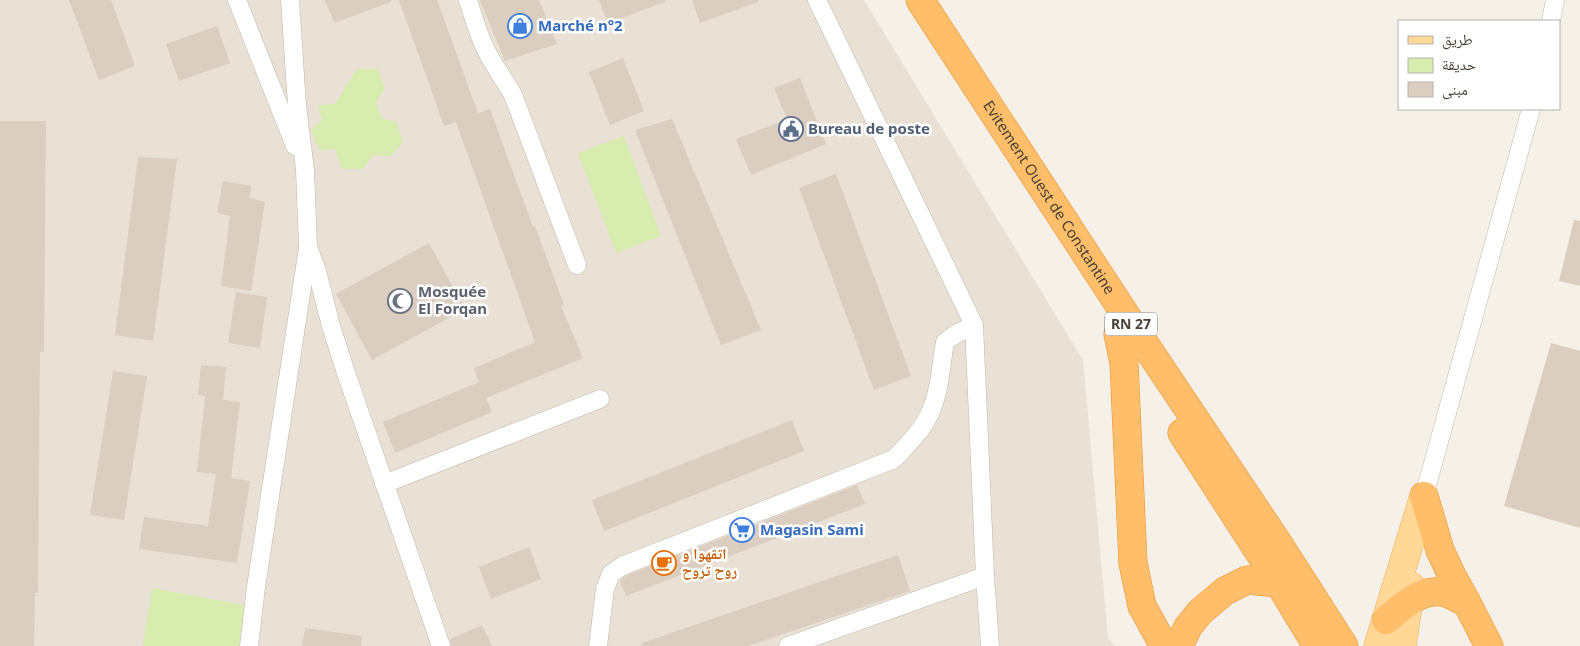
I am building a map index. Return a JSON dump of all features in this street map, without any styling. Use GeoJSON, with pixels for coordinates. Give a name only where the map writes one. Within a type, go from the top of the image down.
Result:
{"type":"FeatureCollection","features":[{"type":"Feature","properties":{"kind":"highway","name":"Evitement Ouest de Constantine"},"geometry":{"type":"LineString","coordinates":[[900,0],[1279,583],[1317,646]]}},
{"type":"Feature","properties":{"kind":"highway","name":"Evitement Ouest de Constantine"},"geometry":{"type":"LineString","coordinates":[[920,0],[1344,646]]}},
{"type":"Feature","properties":{"kind":"highway"},"geometry":{"type":"LineString","coordinates":[[1118,334],[1124,363],[1133,563],[1142,606],[1164,646]]}},
{"type":"Feature","properties":{"kind":"highway"},"geometry":{"type":"LineString","coordinates":[[1424,496],[1440,550],[1489,646]]}},
{"type":"Feature","properties":{"kind":"highway"},"geometry":{"type":"LineString","coordinates":[[1179,646],[1188,627],[1200,612],[1225,591],[1247,580],[1279,583]]}},
{"type":"Feature","properties":{"kind":"highway"},"geometry":{"type":"LineString","coordinates":[[1386,620],[1409,600],[1428,593],[1447,594],[1468,603]]}},
{"type":"Feature","properties":{"kind":"main road"},"geometry":{"type":"LineString","coordinates":[[1402,646],[1424,496]]}},
{"type":"Feature","properties":{"kind":"main road"},"geometry":{"type":"LineString","coordinates":[[1378,646],[1424,496]]}},
{"type":"Feature","properties":{"kind":"street"},"geometry":{"type":"LineString","coordinates":[[237,0],[305,170]]}},
{"type":"Feature","properties":{"kind":"street"},"geometry":{"type":"LineString","coordinates":[[249,646],[259,567],[308,247],[305,170],[297,105],[290,0]]}},
{"type":"Feature","properties":{"kind":"street"},"geometry":{"type":"LineString","coordinates":[[468,0],[484,47],[513,95],[577,265]]}},
{"type":"Feature","properties":{"kind":"street"},"geometry":{"type":"LineString","coordinates":[[817,0],[974,325],[990,646]]}},
{"type":"Feature","properties":{"kind":"street"},"geometry":{"type":"LineString","coordinates":[[1551,20],[1555,0]]}},
{"type":"Feature","properties":{"kind":"street"},"geometry":{"type":"LineString","coordinates":[[1424,496],[1531,110]]}},
{"type":"Feature","properties":{"kind":"street"},"geometry":{"type":"LineString","coordinates":[[308,247],[317,270],[331,326],[346,373],[441,646]]}},
{"type":"Feature","properties":{"kind":"street"},"geometry":{"type":"LineString","coordinates":[[598,646],[605,589],[611,574],[622,566],[894,459],[914,438],[930,414],[938,387],[945,342],[974,325]]}},
{"type":"Feature","properties":{"kind":"street"},"geometry":{"type":"LineString","coordinates":[[384,484],[600,399]]}},
{"type":"Feature","properties":{"kind":"street"},"geometry":{"type":"LineString","coordinates":[[788,646],[986,576]]}},
{"type":"Feature","properties":{"kind":"shaded area"},"geometry":{"type":"Polygon","coordinates":[[[0,0],[864,0],[1083,360],[1108,638],[1115,646],[0,646],[0,0]]]}},
{"type":"Feature","properties":{"kind":"green space"},"geometry":{"type":"Polygon","coordinates":[[[357,69],[377,69],[385,89],[376,102],[381,118],[396,122],[403,142],[391,156],[373,155],[363,169],[342,169],[335,149],[319,150],[311,130],[322,120],[318,105],[335,104],[357,69]]]}},
{"type":"Feature","properties":{"kind":"green space"},"geometry":{"type":"Polygon","coordinates":[[[624,136],[661,236],[616,253],[578,153],[624,136]]]}},
{"type":"Feature","properties":{"kind":"green space"},"geometry":{"type":"Polygon","coordinates":[[[152,588],[244,605],[239,646],[143,646],[152,588]]]}},
{"type":"Feature","properties":{"kind":"building"},"geometry":{"type":"Polygon","coordinates":[[[69,0],[111,0],[135,66],[99,80],[69,0]]]}},
{"type":"Feature","properties":{"kind":"building"},"geometry":{"type":"Polygon","coordinates":[[[325,0],[391,0],[391,2],[334,23],[325,0]]]}},
{"type":"Feature","properties":{"kind":"building"},"geometry":{"type":"Polygon","coordinates":[[[399,0],[437,0],[478,113],[490,109],[564,305],[561,306],[583,358],[486,398],[492,412],[395,453],[383,422],[479,382],[474,368],[535,342],[456,122],[444,126],[399,0]]]}},
{"type":"Feature","properties":{"kind":"building","name":"Marché n°2"},"geometry":{"type":"Polygon","coordinates":[[[480,0],[539,0],[557,44],[505,61],[480,0]]]}},
{"type":"Feature","properties":{"kind":"building"},"geometry":{"type":"Polygon","coordinates":[[[599,0],[665,0],[665,2],[608,23],[599,0]]]}},
{"type":"Feature","properties":{"kind":"building"},"geometry":{"type":"Polygon","coordinates":[[[692,0],[758,0],[758,2],[700,23],[692,0]]]}},
{"type":"Feature","properties":{"kind":"building"},"geometry":{"type":"Polygon","coordinates":[[[217,26],[230,63],[179,81],[166,44],[217,26]]]}},
{"type":"Feature","properties":{"kind":"building"},"geometry":{"type":"Polygon","coordinates":[[[623,58],[644,111],[610,125],[589,72],[623,58]]]}},
{"type":"Feature","properties":{"kind":"building","name":"Bureau de poste"},"geometry":{"type":"Polygon","coordinates":[[[800,78],[826,144],[751,175],[736,139],[787,119],[774,88],[800,78]]]}},
{"type":"Feature","properties":{"kind":"building"},"geometry":{"type":"Polygon","coordinates":[[[672,119],[761,330],[721,345],[635,130],[672,119]]]}},
{"type":"Feature","properties":{"kind":"building"},"geometry":{"type":"Polygon","coordinates":[[[0,121],[46,121],[44,352],[40,352],[38,593],[35,593],[34,646],[0,646],[0,121]]]}},
{"type":"Feature","properties":{"kind":"building"},"geometry":{"type":"Polygon","coordinates":[[[138,157],[177,159],[153,341],[115,335],[138,157]]]}},
{"type":"Feature","properties":{"kind":"building"},"geometry":{"type":"Polygon","coordinates":[[[836,174],[911,376],[874,390],[799,188],[836,174]]]}},
{"type":"Feature","properties":{"kind":"building"},"geometry":{"type":"Polygon","coordinates":[[[223,181],[252,186],[249,198],[265,202],[251,291],[221,286],[230,216],[217,213],[223,181]]]}},
{"type":"Feature","properties":{"kind":"building"},"geometry":{"type":"Polygon","coordinates":[[[1574,220],[1580,221],[1580,286],[1559,281],[1574,220]]]}},
{"type":"Feature","properties":{"kind":"building","name":"Mosquée El Forqan"},"geometry":{"type":"Polygon","coordinates":[[[429,243],[465,309],[372,360],[336,294],[429,243]]]}},
{"type":"Feature","properties":{"kind":"building"},"geometry":{"type":"Polygon","coordinates":[[[236,292],[267,297],[260,348],[228,343],[236,292]]]}},
{"type":"Feature","properties":{"kind":"building"},"geometry":{"type":"Polygon","coordinates":[[[1551,343],[1580,351],[1580,528],[1504,506],[1551,343]]]}},
{"type":"Feature","properties":{"kind":"building"},"geometry":{"type":"Polygon","coordinates":[[[201,365],[226,367],[223,400],[240,402],[231,478],[250,481],[237,563],[139,549],[144,517],[208,526],[216,474],[197,472],[205,396],[198,395],[201,365]]]}},
{"type":"Feature","properties":{"kind":"building"},"geometry":{"type":"Polygon","coordinates":[[[113,371],[147,376],[124,520],[90,515],[113,371]]]}},
{"type":"Feature","properties":{"kind":"building"},"geometry":{"type":"Polygon","coordinates":[[[792,420],[804,451],[604,531],[592,500],[792,420]]]}},
{"type":"Feature","properties":{"kind":"building"},"geometry":{"type":"Polygon","coordinates":[[[857,485],[865,504],[626,596],[620,581],[627,575],[857,485]]]}},
{"type":"Feature","properties":{"kind":"building"},"geometry":{"type":"Polygon","coordinates":[[[529,547],[541,579],[491,599],[479,567],[529,547]]]}},
{"type":"Feature","properties":{"kind":"building"},"geometry":{"type":"Polygon","coordinates":[[[898,555],[910,591],[748,646],[642,646],[642,643],[898,555]]]}},
{"type":"Feature","properties":{"kind":"building"},"geometry":{"type":"Polygon","coordinates":[[[482,625],[492,646],[451,646],[450,639],[482,625]]]}},
{"type":"Feature","properties":{"kind":"building"},"geometry":{"type":"Polygon","coordinates":[[[305,628],[362,636],[361,646],[302,646],[305,628]]]}},
{"type":"Feature","properties":{"kind":"place","name":"Marché n°2"},"geometry":{"type":"Point","coordinates":[520,26]}},
{"type":"Feature","properties":{"kind":"place","name":"Bureau de poste"},"geometry":{"type":"Point","coordinates":[791,129]}},
{"type":"Feature","properties":{"kind":"place","name":"Mosquée El Forqan"},"geometry":{"type":"Point","coordinates":[400,301]}},
{"type":"Feature","properties":{"kind":"place","name":"Magasin Sami"},"geometry":{"type":"Point","coordinates":[742,530]}},
{"type":"Feature","properties":{"kind":"place","name":"اتقهوا و روح تروح"},"geometry":{"type":"Point","coordinates":[664,563]}}]}
